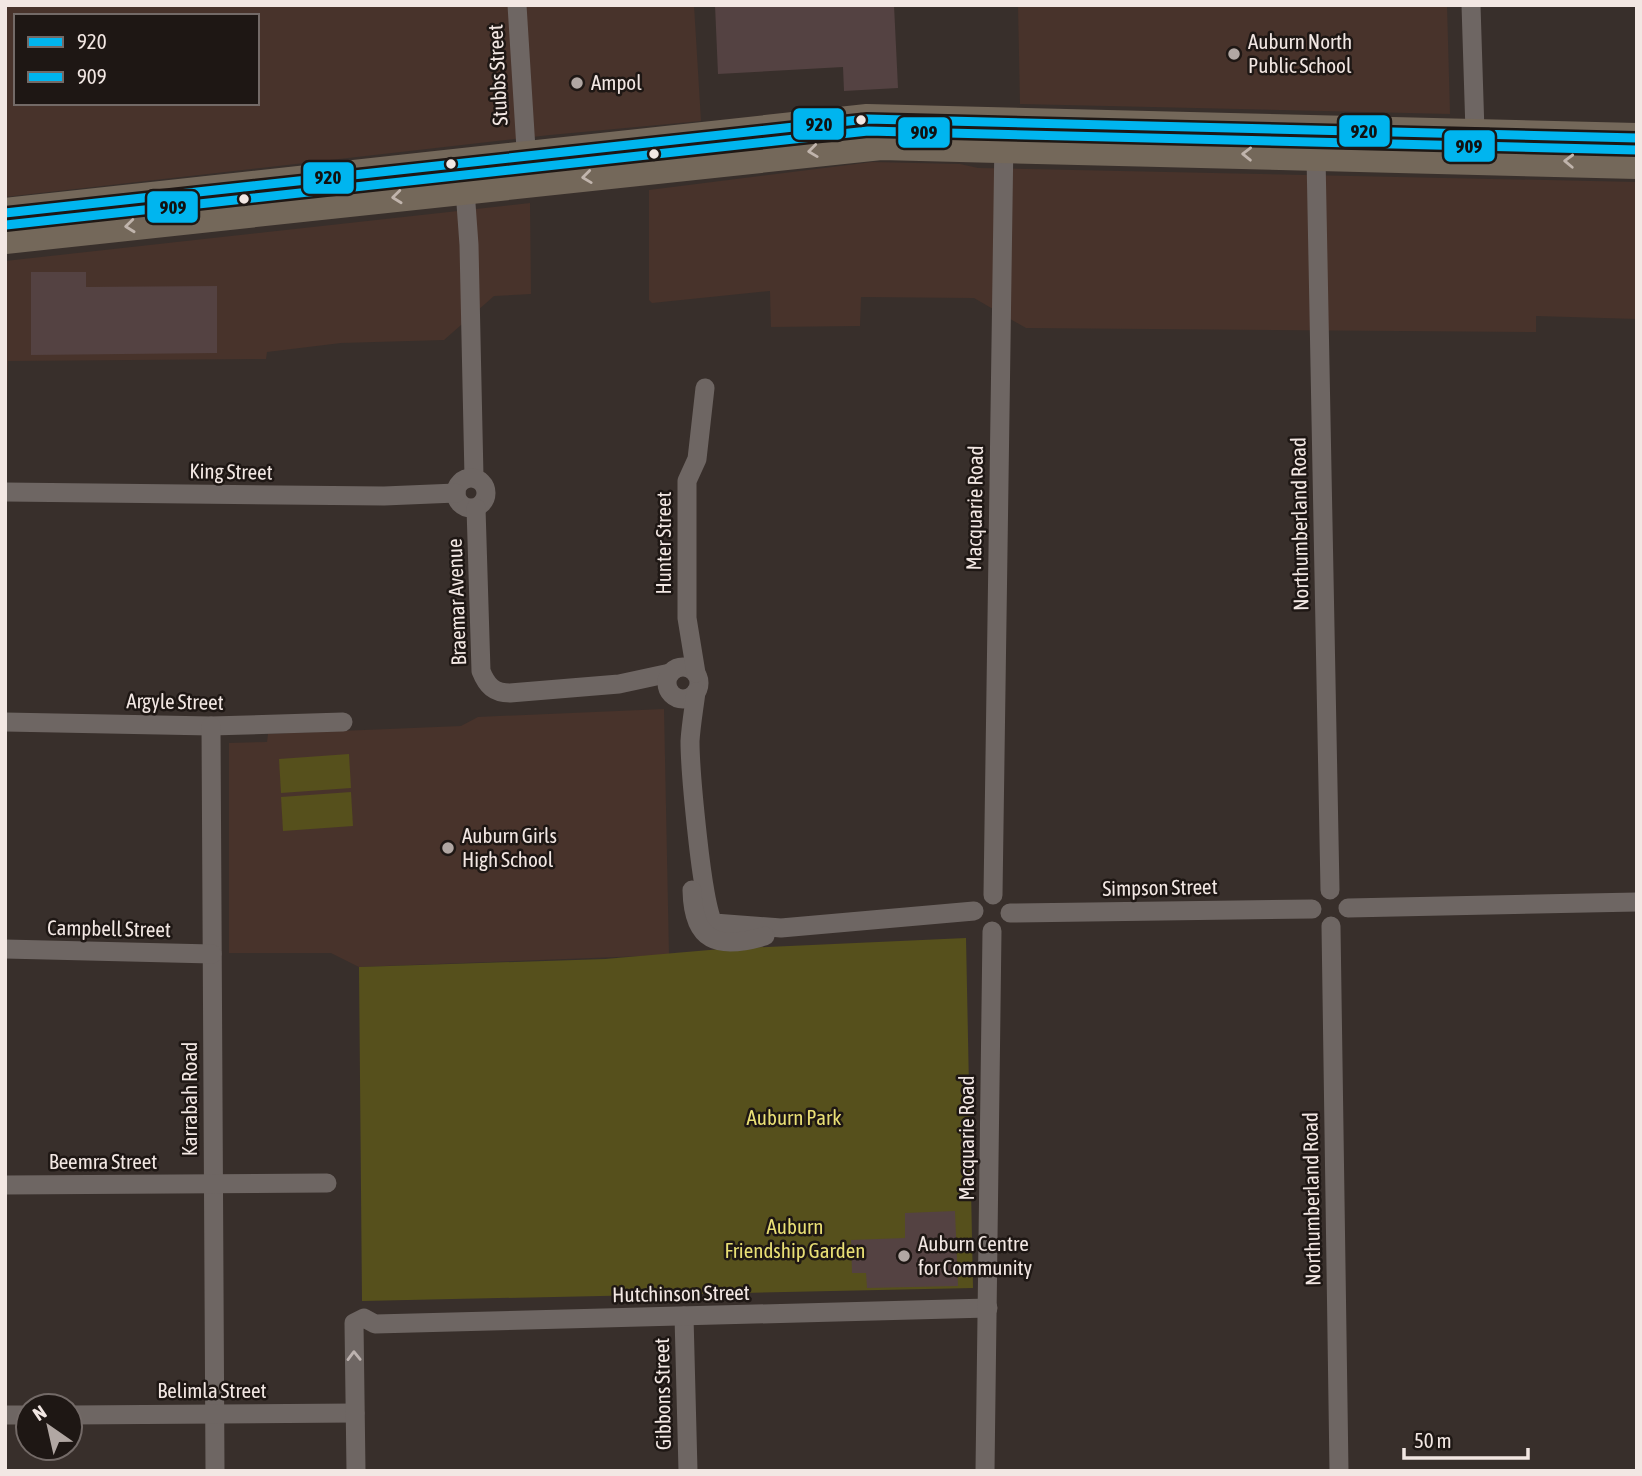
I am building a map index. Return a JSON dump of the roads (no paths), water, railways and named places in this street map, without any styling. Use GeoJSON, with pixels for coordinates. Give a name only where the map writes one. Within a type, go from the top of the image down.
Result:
{"type":"FeatureCollection","features":[{"type":"Feature","properties":{"kind":"highway"},"geometry":{"type":"LineString","coordinates":[[5,213],[527,169],[1004,135],[1475,132],[1637,138]]}},
{"type":"Feature","properties":{"kind":"highway"},"geometry":{"type":"LineString","coordinates":[[1004,135],[1316,156],[1637,164]]}},
{"type":"Feature","properties":{"kind":"highway"},"geometry":{"type":"LineString","coordinates":[[5,239],[465,190],[527,169]]}},
{"type":"Feature","properties":{"kind":"street","name":"Stubbs Street"},"geometry":{"type":"LineString","coordinates":[[517,5],[527,169]]}},
{"type":"Feature","properties":{"kind":"street"},"geometry":{"type":"LineString","coordinates":[[1471,5],[1475,132]]}},
{"type":"Feature","properties":{"kind":"street","name":"Macquarie Road"},"geometry":{"type":"LineString","coordinates":[[993,895],[1004,135]]}},
{"type":"Feature","properties":{"kind":"street","name":"Northumberland Road"},"geometry":{"type":"LineString","coordinates":[[1316,156],[1330,890]]}},
{"type":"Feature","properties":{"kind":"street"},"geometry":{"type":"LineString","coordinates":[[465,190],[469,245],[474,478]]}},
{"type":"Feature","properties":{"kind":"street","name":"Hunter Street"},"geometry":{"type":"LineString","coordinates":[[705,388],[697,459],[687,481],[687,618],[681,682],[690,741],[706,911],[716,932],[780,929],[974,911]]}},
{"type":"Feature","properties":{"kind":"street"},"geometry":{"type":"LineString","coordinates":[[474,478],[485,485],[483,502],[476,508],[462,505],[456,493],[461,481],[474,478]]}},
{"type":"Feature","properties":{"kind":"street","name":"King Street"},"geometry":{"type":"LineString","coordinates":[[5,492],[384,496],[456,493]]}},
{"type":"Feature","properties":{"kind":"street","name":"Braemar Avenue"},"geometry":{"type":"LineString","coordinates":[[476,508],[481,671],[487,685],[499,693],[681,682]]}},
{"type":"Feature","properties":{"kind":"street","name":"Argyle Street"},"geometry":{"type":"LineString","coordinates":[[5,722],[211,726],[343,722]]}},
{"type":"Feature","properties":{"kind":"street","name":"Karrabah Road"},"geometry":{"type":"LineString","coordinates":[[211,726],[215,1471]]}},
{"type":"Feature","properties":{"kind":"street"},"geometry":{"type":"LineString","coordinates":[[1330,890],[1344,898],[1348,908],[1341,922],[1331,926],[1316,919],[1312,909],[1319,894],[1330,890]]}},
{"type":"Feature","properties":{"kind":"street"},"geometry":{"type":"LineString","coordinates":[[993,895],[1007,903],[1010,913],[1006,924],[992,931],[980,927],[974,911],[978,901],[993,895]]}},
{"type":"Feature","properties":{"kind":"street"},"geometry":{"type":"LineString","coordinates":[[1348,908],[1637,902]]}},
{"type":"Feature","properties":{"kind":"street","name":"Simpson Street"},"geometry":{"type":"LineString","coordinates":[[1010,913],[1312,909]]}},
{"type":"Feature","properties":{"kind":"street","name":"Northumberland Road"},"geometry":{"type":"LineString","coordinates":[[1331,926],[1339,1471]]}},
{"type":"Feature","properties":{"kind":"street","name":"Macquarie Road"},"geometry":{"type":"LineString","coordinates":[[985,1471],[992,931]]}},
{"type":"Feature","properties":{"kind":"street","name":"Campbell Street"},"geometry":{"type":"LineString","coordinates":[[5,949],[212,954]]}},
{"type":"Feature","properties":{"kind":"street","name":"Beemra Street"},"geometry":{"type":"LineString","coordinates":[[5,1185],[327,1183]]}},
{"type":"Feature","properties":{"kind":"street","name":"Hutchinson Street"},"geometry":{"type":"LineString","coordinates":[[355,1413],[354,1324],[364,1318],[375,1324],[988,1308]]}},
{"type":"Feature","properties":{"kind":"street","name":"Gibbons Street"},"geometry":{"type":"LineString","coordinates":[[684,1316],[688,1471]]}},
{"type":"Feature","properties":{"kind":"street"},"geometry":{"type":"LineString","coordinates":[[355,1413],[356,1471]]}},
{"type":"Feature","properties":{"kind":"street","name":"Belimla Street"},"geometry":{"type":"LineString","coordinates":[[84,1415],[355,1413]]}},
{"type":"Feature","properties":{"kind":"place","name":"Auburn North Public School"},"geometry":{"type":"Point","coordinates":[1234,54]}},
{"type":"Feature","properties":{"kind":"place","name":"Ampol"},"geometry":{"type":"Point","coordinates":[577,83]}},
{"type":"Feature","properties":{"kind":"place","name":"Auburn Girls High School"},"geometry":{"type":"Point","coordinates":[448,848]}},
{"type":"Feature","properties":{"kind":"place","name":"Auburn Centre for Community"},"geometry":{"type":"Point","coordinates":[904,1256]}},
{"type":"Feature","properties":{"kind":"park label","name":"Auburn Park"},"geometry":{"type":"Point","coordinates":[794,1118]}},
{"type":"Feature","properties":{"kind":"park label","name":"Auburn Friendship Garden"},"geometry":{"type":"Point","coordinates":[795,1239]}}]}
